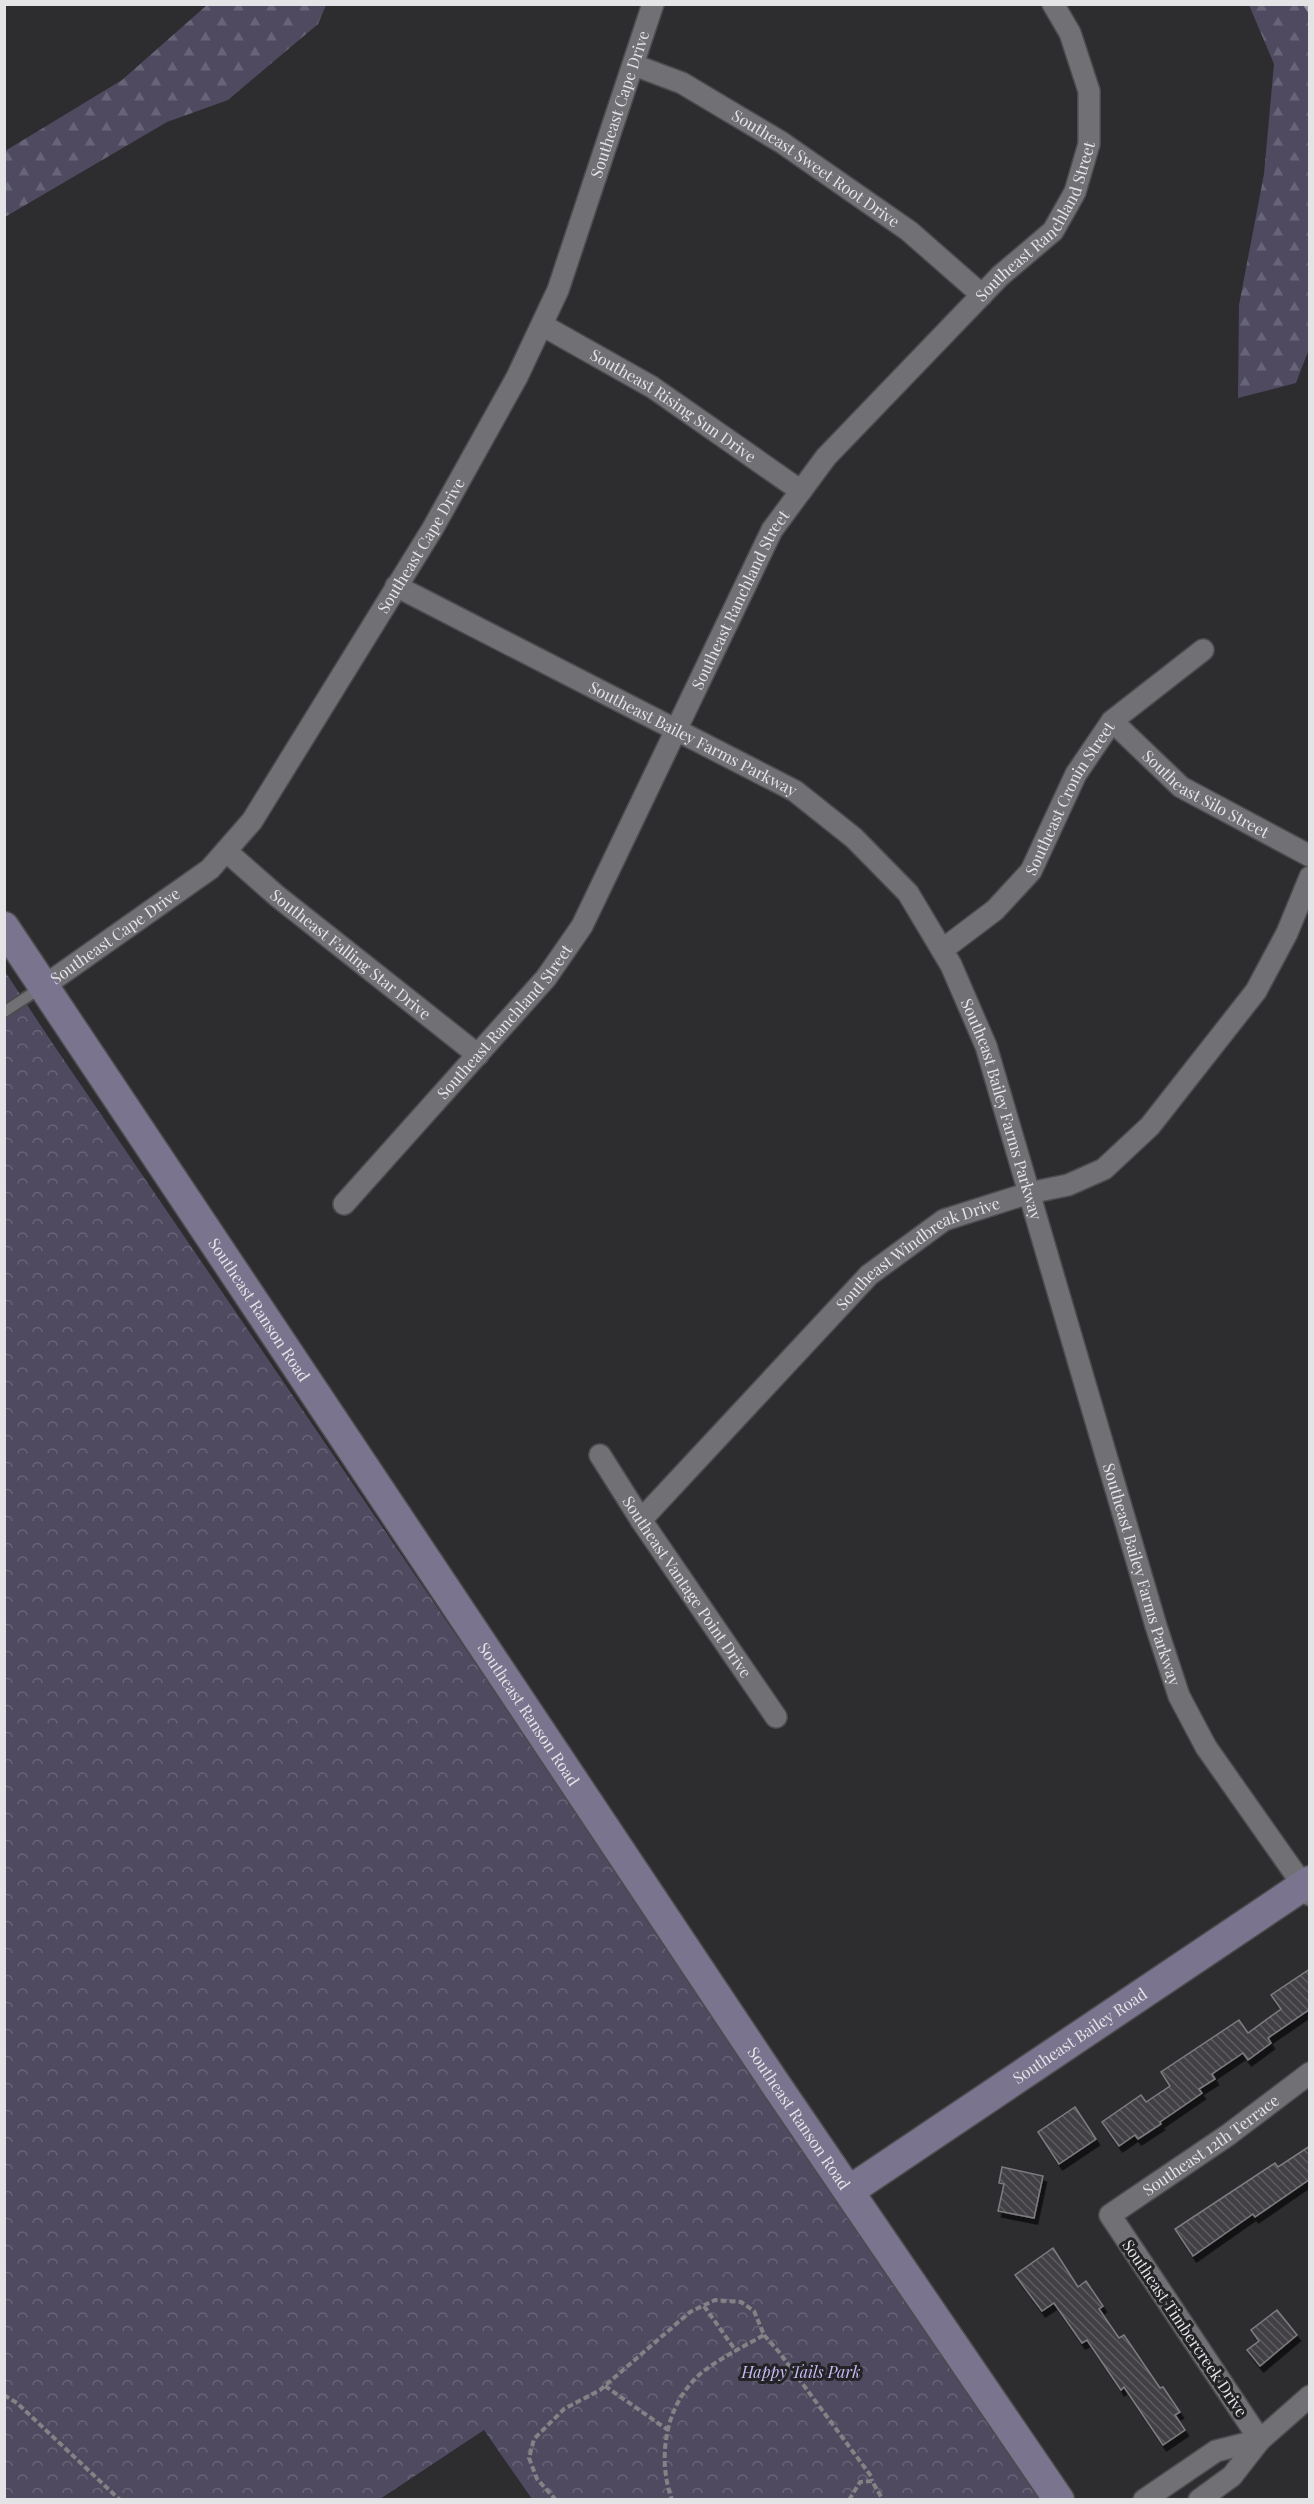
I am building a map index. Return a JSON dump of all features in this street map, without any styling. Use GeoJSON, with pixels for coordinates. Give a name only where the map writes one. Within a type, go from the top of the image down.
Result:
{"type":"FeatureCollection","features":[{"type":"Feature","properties":{"kind":"street","name":"Southeast Cape Drive"},"geometry":{"type":"LineString","coordinates":[[44,986],[210,869],[252,821],[433,528],[512,387],[558,290],[653,4]]}},
{"type":"Feature","properties":{"kind":"street","name":"Southeast Ranchland Street"},"geometry":{"type":"LineString","coordinates":[[344,1204],[546,978],[582,926],[772,530],[826,457],[982,295],[1053,231],[1075,192],[1089,144],[1089,91],[1070,33],[1053,4]]}},
{"type":"Feature","properties":{"kind":"street","name":"Southeast Sweet Root Drive"},"geometry":{"type":"LineString","coordinates":[[634,65],[682,83],[781,142],[909,231],[982,295]]}},
{"type":"Feature","properties":{"kind":"street","name":"Southeast Rising Sun Drive"},"geometry":{"type":"LineString","coordinates":[[542,325],[652,387],[801,491]]}},
{"type":"Feature","properties":{"kind":"street","name":"Southeast Bailey Farms Parkway"},"geometry":{"type":"LineString","coordinates":[[396,586],[795,790],[854,838],[908,893],[951,965],[986,1046],[1152,1614],[1179,1695],[1206,1747],[1307,1887]]}},
{"type":"Feature","properties":{"kind":"street","name":"Southeast Cronin Street"},"geometry":{"type":"LineString","coordinates":[[942,950],[995,910],[1031,871],[1076,774],[1112,721],[1203,650]]}},
{"type":"Feature","properties":{"kind":"street","name":"Southeast Silo Street"},"geometry":{"type":"LineString","coordinates":[[1112,721],[1181,787],[1310,856]]}},
{"type":"Feature","properties":{"kind":"street","name":"Southeast Falling Star Drive"},"geometry":{"type":"LineString","coordinates":[[226,851],[277,896],[478,1055]]}},
{"type":"Feature","properties":{"kind":"street","name":"Southeast Windbreak Drive"},"geometry":{"type":"LineString","coordinates":[[641,1520],[869,1275],[944,1220],[1029,1193],[1068,1185],[1104,1169],[1150,1126],[1256,991],[1287,933],[1310,877]]}},
{"type":"Feature","properties":{"kind":"street","name":"Southeast Ranson Road"},"geometry":{"type":"LineString","coordinates":[[4,927],[754,2052],[1059,2499]]}},
{"type":"Feature","properties":{"kind":"street","name":"Southeast Vantage Point Drive"},"geometry":{"type":"LineString","coordinates":[[600,1455],[641,1520],[776,1718]]}},
{"type":"Feature","properties":{"kind":"street","name":"Southeast Bailey Road"},"geometry":{"type":"LineString","coordinates":[[849,2191],[1307,1887]]}},
{"type":"Feature","properties":{"kind":"street","name":"Southeast 12th Terrace"},"geometry":{"type":"LineString","coordinates":[[1110,2215],[1228,2135],[1310,2073]]}},
{"type":"Feature","properties":{"kind":"street","name":"Southeast Timbercreek Drive"},"geometry":{"type":"LineString","coordinates":[[1110,2215],[1260,2440]]}},
{"type":"Feature","properties":{"kind":"street"},"geometry":{"type":"LineString","coordinates":[[1199,2499],[1232,2476],[1260,2440],[1310,2396]]}},
{"type":"Feature","properties":{"kind":"street"},"geometry":{"type":"LineString","coordinates":[[1144,2499],[1215,2451],[1260,2440]]}},
{"type":"Feature","properties":{"kind":"lane"},"geometry":{"type":"LineString","coordinates":[[4,1012],[44,986]]}},
{"type":"Feature","properties":{"kind":"path"},"geometry":{"type":"LineString","coordinates":[[556,2499],[537,2478],[529,2458],[534,2439],[564,2409],[605,2386],[690,2312],[715,2301],[741,2302],[754,2311],[764,2336],[816,2401],[871,2476],[883,2499]]}},
{"type":"Feature","properties":{"kind":"path"},"geometry":{"type":"LineString","coordinates":[[704,2306],[736,2351]]}},
{"type":"Feature","properties":{"kind":"path"},"geometry":{"type":"LineString","coordinates":[[672,2499],[665,2480],[665,2438],[676,2403],[703,2371],[764,2336]]}},
{"type":"Feature","properties":{"kind":"path"},"geometry":{"type":"LineString","coordinates":[[605,2386],[668,2430]]}},
{"type":"Feature","properties":{"kind":"path"},"geometry":{"type":"LineString","coordinates":[[4,2395],[17,2403],[120,2499]]}},
{"type":"Feature","properties":{"kind":"path"},"geometry":{"type":"LineString","coordinates":[[849,2499],[860,2482],[872,2481]]}},
{"type":"Feature","properties":{"kind":"green space"},"geometry":{"type":"Polygon","coordinates":[[[207,5],[326,5],[318,24],[228,100],[167,122],[5,217],[5,151],[122,80],[207,5]]]}},
{"type":"Feature","properties":{"kind":"green space"},"geometry":{"type":"Polygon","coordinates":[[[1249,5],[1309,5],[1310,346],[1296,383],[1238,398],[1239,305],[1264,174],[1274,64],[1249,5]]]}},
{"type":"Feature","properties":{"kind":"green space","name":"Happy Tails Park"},"geometry":{"type":"Polygon","coordinates":[[[4,970],[837,2194],[1041,2499],[532,2499],[484,2430],[380,2499],[5,2499],[4,970]]]}},
{"type":"Feature","properties":{"kind":"building"},"geometry":{"type":"Polygon","coordinates":[[[1310,1969],[1310,2009],[1268,2038],[1271,2043],[1248,2060],[1243,2053],[1212,2074],[1215,2079],[1199,2089],[1202,2093],[1160,2122],[1161,2124],[1138,2139],[1135,2135],[1119,2146],[1102,2122],[1141,2095],[1146,2102],[1170,2086],[1161,2072],[1239,2020],[1248,2033],[1281,2009],[1271,1995],[1310,1969]]]}},
{"type":"Feature","properties":{"kind":"building"},"geometry":{"type":"Polygon","coordinates":[[[1075,2107],[1096,2139],[1059,2164],[1038,2132],[1075,2107]]]}},
{"type":"Feature","properties":{"kind":"building"},"geometry":{"type":"Polygon","coordinates":[[[1310,2146],[1310,2179],[1255,2217],[1253,2214],[1193,2256],[1175,2229],[1275,2163],[1278,2167],[1310,2146]]]}},
{"type":"Feature","properties":{"kind":"building"},"geometry":{"type":"Polygon","coordinates":[[[1002,2167],[1043,2176],[1034,2218],[998,2211],[1004,2184],[999,2183],[1002,2167]]]}},
{"type":"Feature","properties":{"kind":"building"},"geometry":{"type":"Polygon","coordinates":[[[1053,2248],[1078,2287],[1086,2281],[1103,2306],[1099,2309],[1119,2338],[1124,2335],[1160,2388],[1163,2387],[1180,2412],[1175,2415],[1185,2430],[1163,2445],[1124,2387],[1121,2390],[1087,2340],[1082,2343],[1054,2303],[1042,2311],[1015,2275],[1053,2248]]]}},
{"type":"Feature","properties":{"kind":"building"},"geometry":{"type":"Polygon","coordinates":[[[1277,2310],[1297,2335],[1260,2366],[1247,2350],[1259,2341],[1251,2330],[1277,2310]]]}},
{"type":"Feature","properties":{"kind":"waterway"},"geometry":{"type":"LineString","coordinates":[[1306,4],[1310,10]]}}]}
